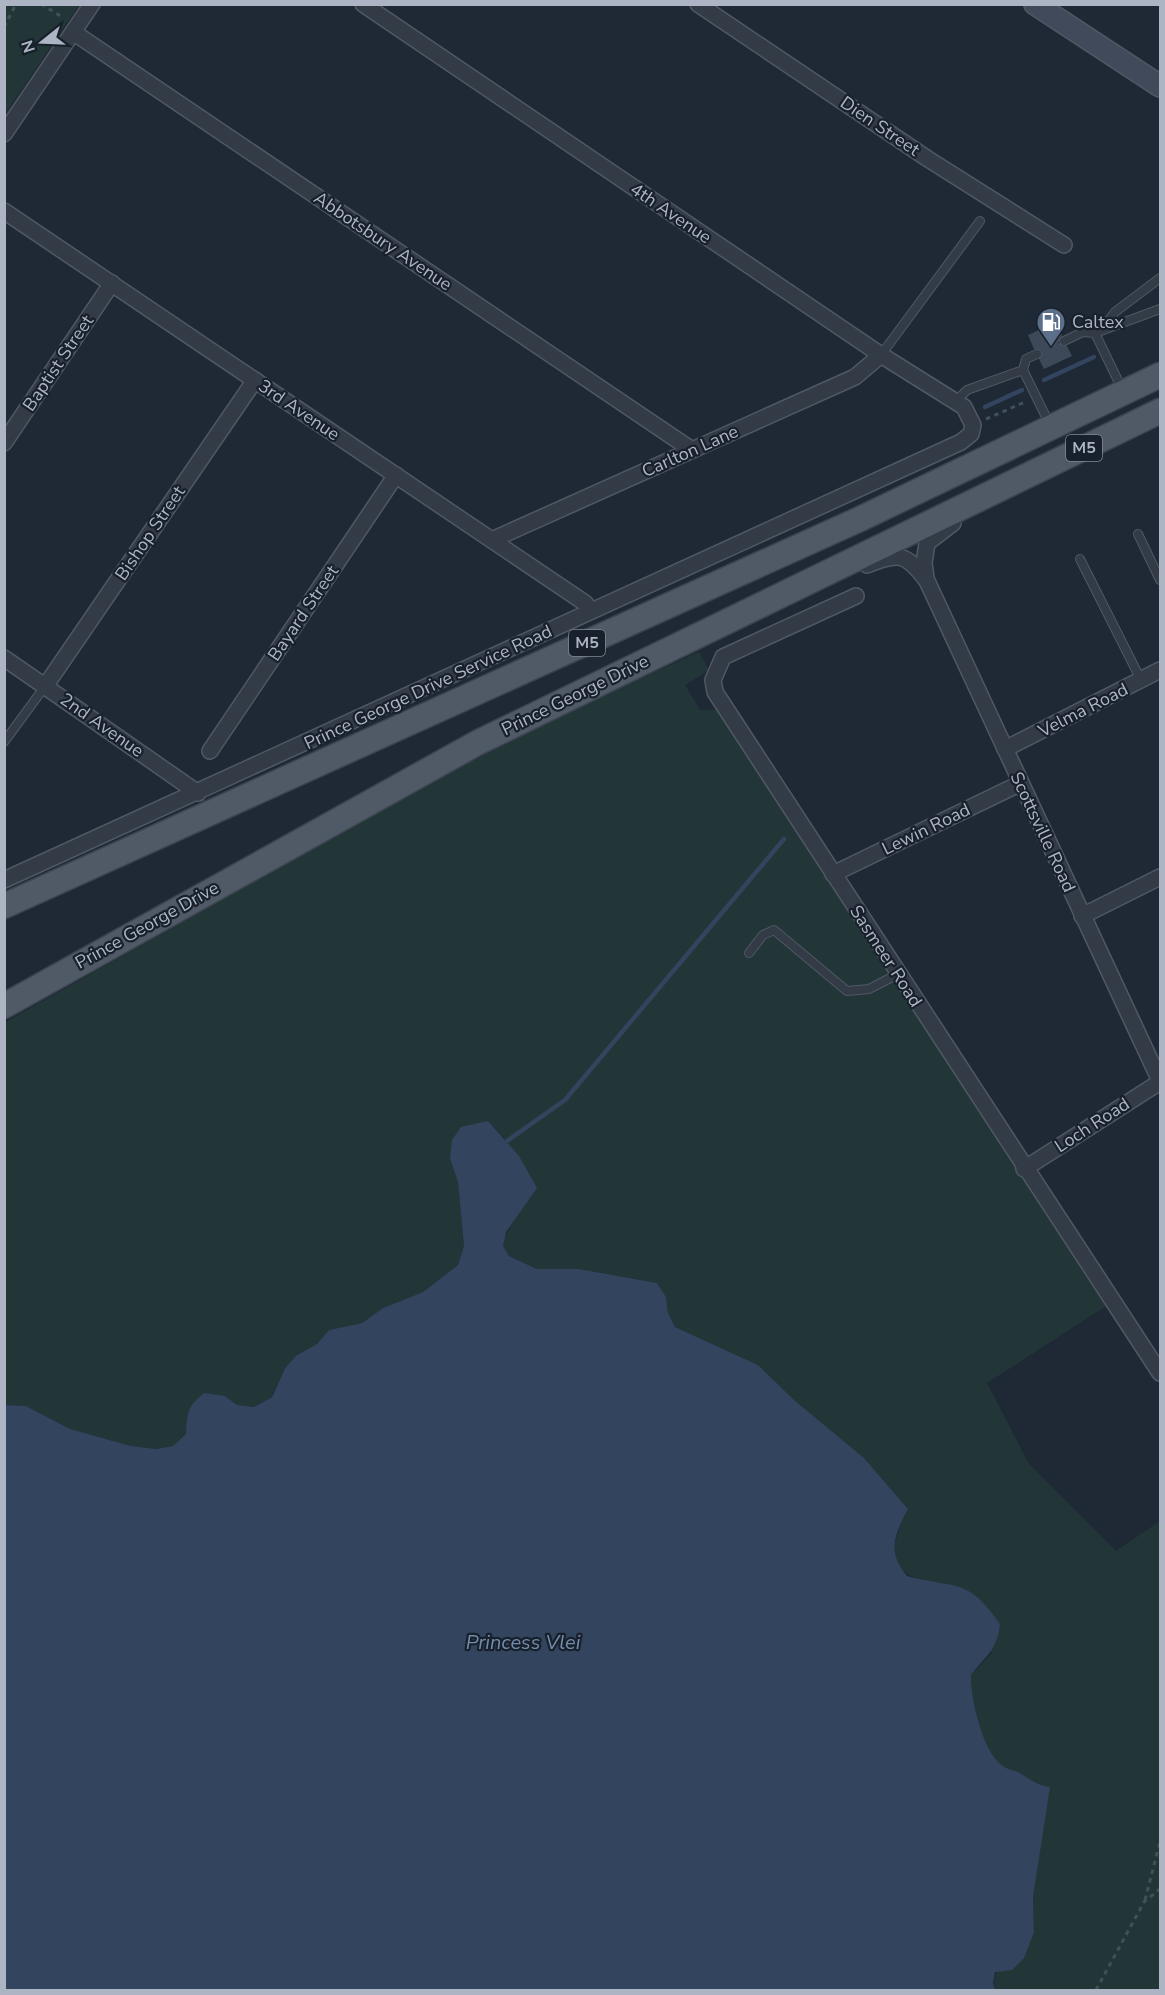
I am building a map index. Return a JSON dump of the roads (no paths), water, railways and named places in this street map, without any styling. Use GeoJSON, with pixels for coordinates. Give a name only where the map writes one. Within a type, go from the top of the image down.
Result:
{"type":"FeatureCollection","features":[{"type":"Feature","properties":{"kind":"main road"},"geometry":{"type":"LineString","coordinates":[[1035,4],[1161,86]]}},
{"type":"Feature","properties":{"kind":"main road","name":"M5"},"geometry":{"type":"LineString","coordinates":[[4,906],[860,519],[1161,375]]}},
{"type":"Feature","properties":{"kind":"main road","name":"Prince George Drive"},"geometry":{"type":"LineString","coordinates":[[4,1006],[458,752],[1161,411]]}},
{"type":"Feature","properties":{"kind":"street"},"geometry":{"type":"LineString","coordinates":[[4,134],[92,4]]}},
{"type":"Feature","properties":{"kind":"street","name":"4th Avenue"},"geometry":{"type":"LineString","coordinates":[[363,4],[881,355],[955,402],[980,422]]}},
{"type":"Feature","properties":{"kind":"street","name":"Dien Street"},"geometry":{"type":"LineString","coordinates":[[698,4],[928,159],[1064,245]]}},
{"type":"Feature","properties":{"kind":"street","name":"Abbotsbury Avenue"},"geometry":{"type":"LineString","coordinates":[[73,32],[692,450]]}},
{"type":"Feature","properties":{"kind":"street","name":"3rd Avenue"},"geometry":{"type":"LineString","coordinates":[[4,211],[494,539],[585,603],[591,611]]}},
{"type":"Feature","properties":{"kind":"street","name":"Baptist Street"},"geometry":{"type":"LineString","coordinates":[[4,443],[112,283]]}},
{"type":"Feature","properties":{"kind":"street","name":"Carlton Lane"},"geometry":{"type":"LineString","coordinates":[[494,539],[855,377],[881,355]]}},
{"type":"Feature","properties":{"kind":"street","name":"Bishop Street"},"geometry":{"type":"LineString","coordinates":[[45,685],[255,381]]}},
{"type":"Feature","properties":{"kind":"street","name":"Prince George Drive Service Road"},"geometry":{"type":"LineString","coordinates":[[4,880],[961,442],[980,422]]}},
{"type":"Feature","properties":{"kind":"street","name":"Bayard Street"},"geometry":{"type":"LineString","coordinates":[[210,751],[396,475]]}},
{"type":"Feature","properties":{"kind":"street","name":"Scottsville Road"},"geometry":{"type":"LineString","coordinates":[[927,581],[924,550],[931,537],[972,513],[1007,484]]}},
{"type":"Feature","properties":{"kind":"street","name":"Scottsville Road"},"geometry":{"type":"LineString","coordinates":[[779,598],[894,556],[909,560],[927,581],[1020,784],[1161,1081]]}},
{"type":"Feature","properties":{"kind":"street","name":"Sasmeer Road"},"geometry":{"type":"LineString","coordinates":[[856,596],[729,653],[719,662],[713,680],[715,692],[1024,1168],[1161,1373]]}},
{"type":"Feature","properties":{"kind":"street","name":"2nd Avenue"},"geometry":{"type":"LineString","coordinates":[[4,658],[198,793]]}},
{"type":"Feature","properties":{"kind":"street","name":"Velma Road"},"geometry":{"type":"LineString","coordinates":[[1005,749],[1161,670]]}},
{"type":"Feature","properties":{"kind":"street","name":"Lewin Road"},"geometry":{"type":"LineString","coordinates":[[833,874],[1020,784]]}},
{"type":"Feature","properties":{"kind":"street"},"geometry":{"type":"LineString","coordinates":[[1082,916],[1161,877]]}},
{"type":"Feature","properties":{"kind":"street","name":"Loch Road"},"geometry":{"type":"LineString","coordinates":[[1024,1168],[1161,1081]]}},
{"type":"Feature","properties":{"kind":"lane"},"geometry":{"type":"LineString","coordinates":[[881,355],[980,221]]}},
{"type":"Feature","properties":{"kind":"lane"},"geometry":{"type":"LineString","coordinates":[[1108,328],[1107,321],[1115,312],[1161,278]]}},
{"type":"Feature","properties":{"kind":"lane"},"geometry":{"type":"LineString","coordinates":[[1065,341],[1083,332],[1095,333],[1161,309]]}},
{"type":"Feature","properties":{"kind":"lane"},"geometry":{"type":"LineString","coordinates":[[1095,333],[1124,393]]}},
{"type":"Feature","properties":{"kind":"lane"},"geometry":{"type":"LineString","coordinates":[[1037,354],[1026,358],[1023,370],[1052,429]]}},
{"type":"Feature","properties":{"kind":"lane"},"geometry":{"type":"LineString","coordinates":[[955,402],[967,390],[1023,370]]}},
{"type":"Feature","properties":{"kind":"lane"},"geometry":{"type":"LineString","coordinates":[[1138,534],[1161,580]]}},
{"type":"Feature","properties":{"kind":"lane"},"geometry":{"type":"LineString","coordinates":[[1080,560],[1141,680]]}},
{"type":"Feature","properties":{"kind":"lane"},"geometry":{"type":"LineString","coordinates":[[4,742],[45,685]]}},
{"type":"Feature","properties":{"kind":"lane"},"geometry":{"type":"LineString","coordinates":[[749,953],[763,935],[774,930],[848,991],[869,989],[898,974]]}},
{"type":"Feature","properties":{"kind":"water","name":"Princess Vlei"},"geometry":{"type":"Polygon","coordinates":[[[488,1121],[519,1156],[537,1188],[506,1232],[503,1246],[509,1256],[537,1269],[579,1269],[657,1283],[666,1297],[668,1313],[675,1327],[758,1365],[794,1400],[864,1458],[908,1509],[899,1527],[895,1543],[896,1559],[907,1576],[960,1587],[979,1598],[1000,1624],[993,1647],[971,1675],[979,1724],[989,1750],[996,1760],[1038,1784],[1050,1787],[1033,1897],[1034,1932],[1024,1958],[1012,1970],[995,1972],[993,1983],[995,1990],[5,1990],[5,1405],[26,1406],[70,1429],[131,1446],[156,1449],[173,1446],[186,1434],[189,1411],[194,1402],[204,1393],[225,1396],[237,1405],[254,1407],[272,1397],[285,1368],[297,1355],[317,1344],[329,1330],[362,1323],[383,1308],[423,1292],[458,1265],[464,1246],[458,1182],[450,1159],[452,1140],[461,1127],[488,1121]]]}},
{"type":"Feature","properties":{"kind":"waterway"},"geometry":{"type":"LineString","coordinates":[[1044,380],[1094,357]]}},
{"type":"Feature","properties":{"kind":"waterway"},"geometry":{"type":"LineString","coordinates":[[985,407],[1022,390]]}},
{"type":"Feature","properties":{"kind":"waterway"},"geometry":{"type":"LineString","coordinates":[[507,1141],[565,1100],[784,839]]}},
{"type":"Feature","properties":{"kind":"place","name":"Caltex"},"geometry":{"type":"Point","coordinates":[1051,348]}}]}
